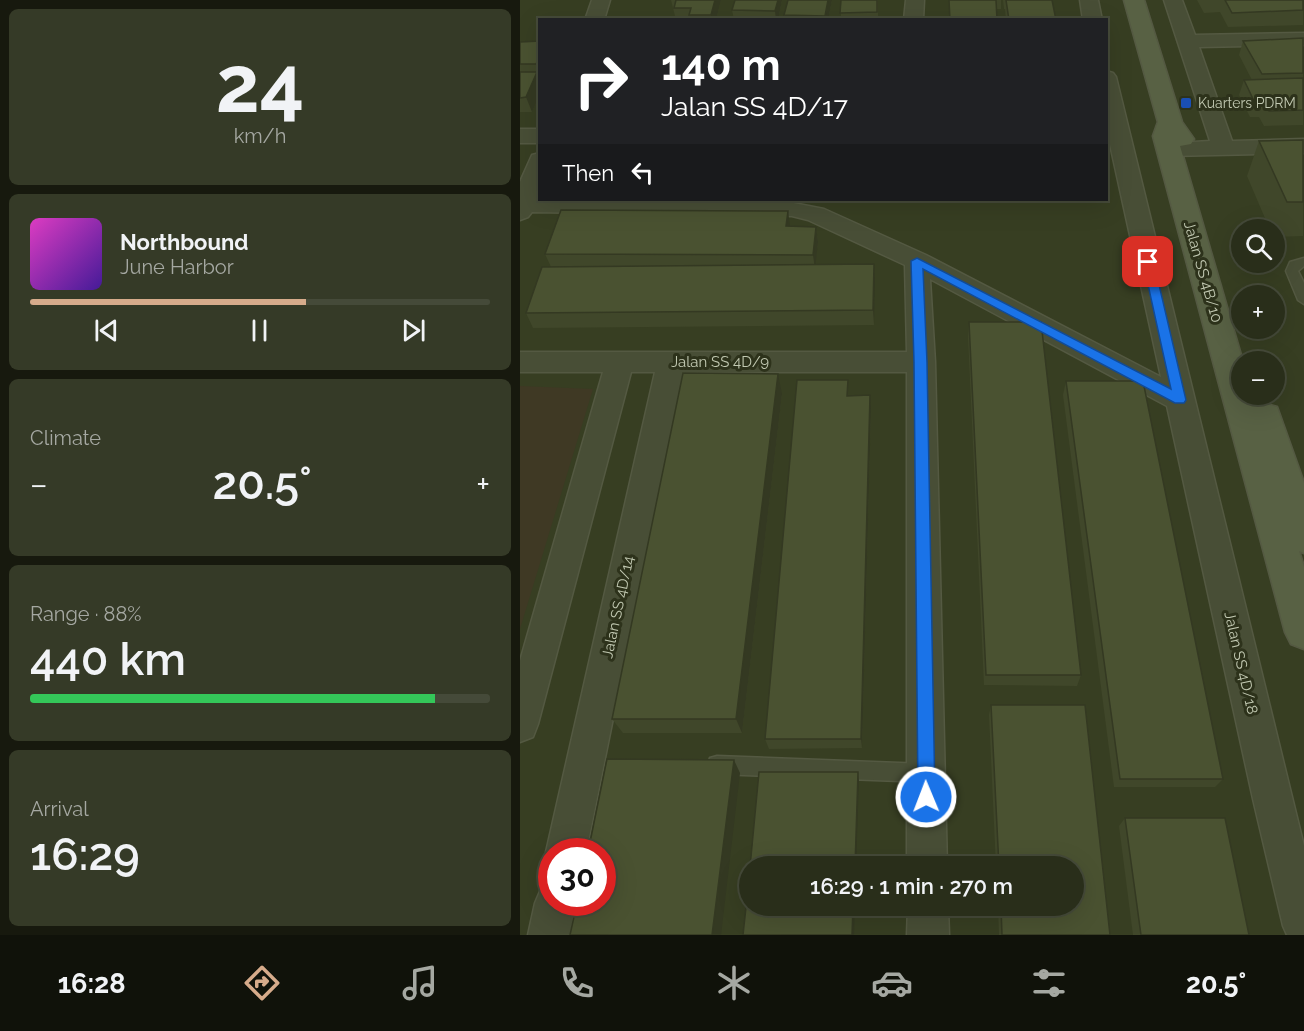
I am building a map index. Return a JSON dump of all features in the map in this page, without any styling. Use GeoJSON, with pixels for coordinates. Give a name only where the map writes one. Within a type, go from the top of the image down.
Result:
{"type":"FeatureCollection","features":[{"type":"Feature","properties":{"kind":"street"},"geometry":{"type":"LineString","coordinates":[[595,18],[601,0]]}},
{"type":"Feature","properties":{"kind":"street"},"geometry":{"type":"LineString","coordinates":[[913,18],[915,0]]}},
{"type":"Feature","properties":{"kind":"street"},"geometry":{"type":"LineString","coordinates":[[1089,0],[1093,18]]}},
{"type":"Feature","properties":{"kind":"street","name":"Jalan SS 4B/10"},"geometry":{"type":"LineString","coordinates":[[1135,0],[1175,140],[1303,632]]}},
{"type":"Feature","properties":{"kind":"street"},"geometry":{"type":"LineString","coordinates":[[1173,0],[1223,148]]}},
{"type":"Feature","properties":{"kind":"street"},"geometry":{"type":"LineString","coordinates":[[1187,41],[1303,39]]}},
{"type":"Feature","properties":{"kind":"street","name":"Jalan SS 4D/18"},"geometry":{"type":"LineString","coordinates":[[1108,86],[1303,926]]}},
{"type":"Feature","properties":{"kind":"street"},"geometry":{"type":"LineString","coordinates":[[520,136],[538,136]]}},
{"type":"Feature","properties":{"kind":"street"},"geometry":{"type":"LineString","coordinates":[[1175,140],[1223,148],[1303,146]]}},
{"type":"Feature","properties":{"kind":"street","name":"Jalan SS 4B/10"},"geometry":{"type":"LineString","coordinates":[[1175,140],[1246,351]]}},
{"type":"Feature","properties":{"kind":"street"},"geometry":{"type":"LineString","coordinates":[[538,165],[521,208],[763,206],[792,208],[816,214],[917,261],[1180,400]]}},
{"type":"Feature","properties":{"kind":"street"},"geometry":{"type":"LineString","coordinates":[[917,261],[921,362],[927,856]]}},
{"type":"Feature","properties":{"kind":"street","name":"Jalan SS 4D/9"},"geometry":{"type":"LineString","coordinates":[[520,362],[921,362]]}},
{"type":"Feature","properties":{"kind":"street"},"geometry":{"type":"LineString","coordinates":[[520,724],[620,362]]}},
{"type":"Feature","properties":{"kind":"street","name":"Jalan SS 4D/14"},"geometry":{"type":"LineString","coordinates":[[571,838],[597,760],[671,362]]}},
{"type":"Feature","properties":{"kind":"street"},"geometry":{"type":"LineString","coordinates":[[1263,405],[1303,538]]}},
{"type":"Feature","properties":{"kind":"street"},"geometry":{"type":"LineString","coordinates":[[549,935],[553,916]]}},
{"type":"Feature","properties":{"kind":"street"},"geometry":{"type":"LineString","coordinates":[[928,916],[928,935]]}},
{"type":"Feature","properties":{"kind":"lane"},"geometry":{"type":"LineString","coordinates":[[1303,262],[1294,265],[1292,271],[1303,300]]}},
{"type":"Feature","properties":{"kind":"lane"},"geometry":{"type":"LineString","coordinates":[[704,764],[926,773]]}},
{"type":"Feature","properties":{"kind":"shaded area"},"geometry":{"type":"Polygon","coordinates":[[[520,386],[593,389],[520,629],[520,386]]]}},
{"type":"Feature","properties":{"kind":"building"},"geometry":{"type":"Polygon","coordinates":[[[676,0],[715,0],[711,15],[689,15],[691,8],[674,8],[676,0]]]}},
{"type":"Feature","properties":{"kind":"building"},"geometry":{"type":"Polygon","coordinates":[[[735,0],[778,0],[775,11],[732,10],[735,0]]]}},
{"type":"Feature","properties":{"kind":"building"},"geometry":{"type":"Polygon","coordinates":[[[788,0],[828,0],[825,16],[784,15],[788,0]]]}},
{"type":"Feature","properties":{"kind":"building"},"geometry":{"type":"Polygon","coordinates":[[[841,0],[877,0],[877,12],[840,13],[841,0]]]}},
{"type":"Feature","properties":{"kind":"building"},"geometry":{"type":"Polygon","coordinates":[[[949,0],[996,0],[997,18],[950,18],[949,0]]]}},
{"type":"Feature","properties":{"kind":"building"},"geometry":{"type":"Polygon","coordinates":[[[1006,0],[1052,0],[1056,18],[1009,18],[1006,0]]]}},
{"type":"Feature","properties":{"kind":"building"},"geometry":{"type":"Polygon","coordinates":[[[1225,0],[1303,0],[1303,10],[1232,13],[1225,0]]]}},
{"type":"Feature","properties":{"kind":"building"},"geometry":{"type":"Polygon","coordinates":[[[1303,38],[1303,73],[1262,74],[1243,41],[1303,38]]]}},
{"type":"Feature","properties":{"kind":"building"},"geometry":{"type":"Polygon","coordinates":[[[538,41],[536,64],[520,64],[520,42],[538,41]]]}},
{"type":"Feature","properties":{"kind":"building"},"geometry":{"type":"Polygon","coordinates":[[[520,72],[537,72],[526,97],[520,98],[520,72]]]}},
{"type":"Feature","properties":{"kind":"building"},"geometry":{"type":"Polygon","coordinates":[[[1303,78],[1303,110],[1269,111],[1264,102],[1255,103],[1244,80],[1303,78]]]}},
{"type":"Feature","properties":{"kind":"building"},"geometry":{"type":"Polygon","coordinates":[[[1303,140],[1303,202],[1287,202],[1259,141],[1303,140]]]}},
{"type":"Feature","properties":{"kind":"building"},"geometry":{"type":"Polygon","coordinates":[[[561,210],[788,211],[786,226],[816,227],[813,255],[545,254],[561,210]]]}},
{"type":"Feature","properties":{"kind":"building"},"geometry":{"type":"Polygon","coordinates":[[[874,264],[873,310],[526,313],[542,267],[874,264]]]}},
{"type":"Feature","properties":{"kind":"building"},"geometry":{"type":"Polygon","coordinates":[[[969,322],[1041,322],[1081,675],[986,675],[969,322]]]}},
{"type":"Feature","properties":{"kind":"building"},"geometry":{"type":"Polygon","coordinates":[[[683,373],[778,374],[736,719],[612,719],[683,373]]]}},
{"type":"Feature","properties":{"kind":"building"},"geometry":{"type":"Polygon","coordinates":[[[797,380],[848,380],[847,396],[870,395],[861,739],[765,739],[797,380]]]}},
{"type":"Feature","properties":{"kind":"building"},"geometry":{"type":"Polygon","coordinates":[[[1066,381],[1143,381],[1223,779],[1120,779],[1066,381]]]}},
{"type":"Feature","properties":{"kind":"building"},"geometry":{"type":"Polygon","coordinates":[[[991,705],[1085,705],[1110,935],[1002,935],[1001,916],[1084,916],[1084,856],[998,856],[991,705]]]}},
{"type":"Feature","properties":{"kind":"building"},"geometry":{"type":"Polygon","coordinates":[[[607,759],[734,760],[712,935],[570,935],[574,916],[616,916],[616,838],[591,838],[607,759]]]}},
{"type":"Feature","properties":{"kind":"building"},"geometry":{"type":"Polygon","coordinates":[[[759,772],[858,772],[855,856],[751,856],[759,772]]]}},
{"type":"Feature","properties":{"kind":"building"},"geometry":{"type":"Polygon","coordinates":[[[1125,818],[1225,818],[1249,935],[1141,935],[1125,818]]]}},
{"type":"Feature","properties":{"kind":"building"},"geometry":{"type":"Polygon","coordinates":[[[745,916],[853,916],[852,935],[743,935],[745,916]]]}},
{"type":"Feature","properties":{"kind":"place","name":"Kuarters PDRM"},"geometry":{"type":"Point","coordinates":[1186,103]}},
{"type":"Feature","properties":{"kind":"route"},"geometry":{"type":"LineString","coordinates":[[926,797],[921,362],[917,261],[1180,400],[1148,262]]}}]}
